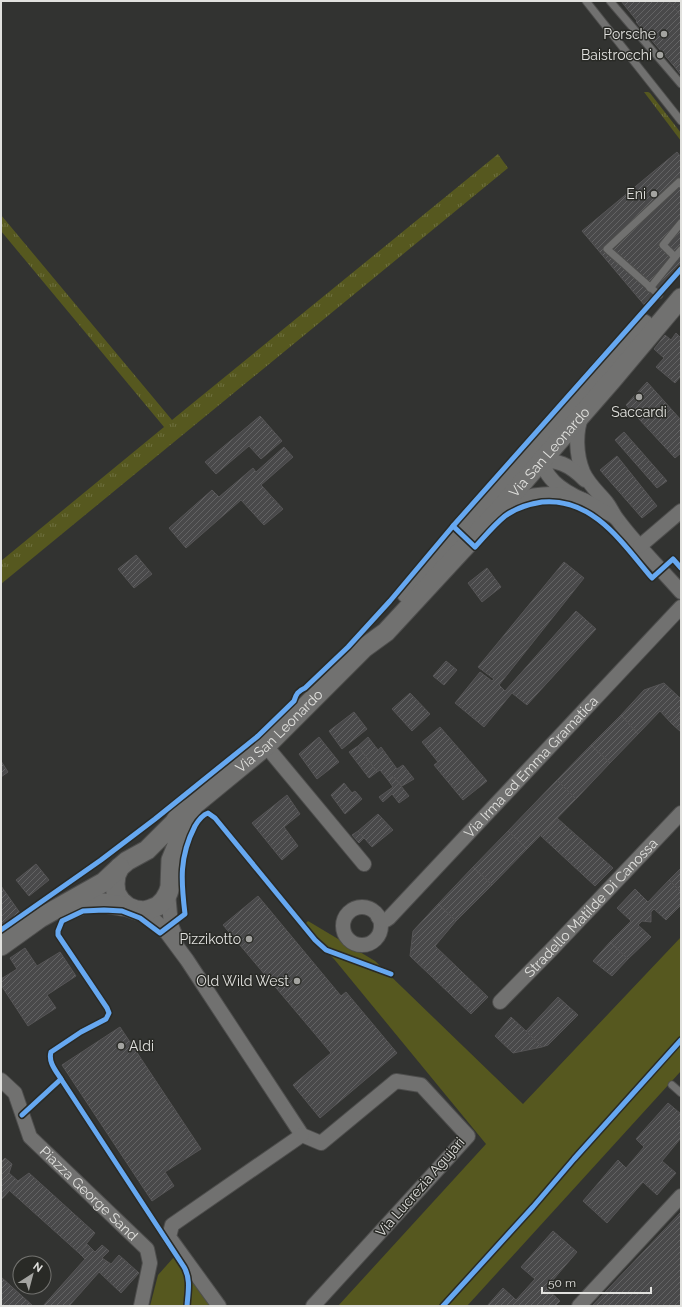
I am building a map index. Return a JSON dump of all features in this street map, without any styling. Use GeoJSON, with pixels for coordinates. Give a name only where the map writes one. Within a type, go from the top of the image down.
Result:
{"type":"FeatureCollection","features":[{"type":"Feature","properties":{"kind":"main road","name":"Via San Leonardo"},"geometry":{"type":"LineString","coordinates":[[361,651],[377,628],[430,564],[610,360],[681,283]]}},
{"type":"Feature","properties":{"kind":"main road","name":"Via San Leonardo"},"geometry":{"type":"LineString","coordinates":[[128,862],[146,850],[168,829],[179,815],[266,746],[361,651],[386,632],[496,513],[681,298]]}},
{"type":"Feature","properties":{"kind":"main road"},"geometry":{"type":"LineString","coordinates":[[40,918],[64,912],[87,903],[103,903],[144,911],[158,906],[164,900],[169,887],[171,860],[192,806]]}},
{"type":"Feature","properties":{"kind":"main road"},"geometry":{"type":"LineString","coordinates":[[1,946],[40,918],[104,882],[128,862],[144,856],[154,858],[167,871],[169,887]]}},
{"type":"Feature","properties":{"kind":"main road"},"geometry":{"type":"LineString","coordinates":[[128,862],[116,875],[115,884],[116,893],[121,900],[132,908]]}},
{"type":"Feature","properties":{"kind":"street"},"geometry":{"type":"LineString","coordinates":[[610,360],[587,396],[544,446],[542,460],[545,470],[551,479],[565,491],[613,516],[681,592]]}},
{"type":"Feature","properties":{"kind":"street"},"geometry":{"type":"LineString","coordinates":[[586,410],[579,424],[578,450],[583,471],[593,487]]}},
{"type":"Feature","properties":{"kind":"street"},"geometry":{"type":"LineString","coordinates":[[472,516],[500,496],[531,462],[535,460],[542,460],[555,461],[568,466],[580,474],[608,504],[617,520]]}},
{"type":"Feature","properties":{"kind":"street"},"geometry":{"type":"LineString","coordinates":[[496,513],[508,504],[520,499],[536,496],[557,494],[583,500]]}},
{"type":"Feature","properties":{"kind":"street"},"geometry":{"type":"LineString","coordinates":[[640,546],[681,511]]}},
{"type":"Feature","properties":{"kind":"street","name":"Via Irma ed Emma Gramatica"},"geometry":{"type":"LineString","coordinates":[[378,917],[386,920],[389,918],[681,607]]}},
{"type":"Feature","properties":{"kind":"street"},"geometry":{"type":"LineString","coordinates":[[266,746],[364,864]]}},
{"type":"Feature","properties":{"kind":"street","name":"Stradello Matilde Di Canossa"},"geometry":{"type":"LineString","coordinates":[[500,1002],[681,813]]}},
{"type":"Feature","properties":{"kind":"street"},"geometry":{"type":"LineString","coordinates":[[169,887],[171,925],[186,960]]}},
{"type":"Feature","properties":{"kind":"street"},"geometry":{"type":"LineString","coordinates":[[132,908],[152,918],[160,925],[186,960],[302,1135],[172,1225],[170,1237],[219,1306]]}},
{"type":"Feature","properties":{"kind":"street","name":"Piazza George Sand"},"geometry":{"type":"LineString","coordinates":[[1,1080],[15,1093],[30,1137],[146,1249],[150,1263],[141,1306]]}},
{"type":"Feature","properties":{"kind":"street","name":"Via Lucrezia Agujari"},"geometry":{"type":"LineString","coordinates":[[302,1135],[321,1143],[396,1081],[421,1085],[468,1136],[313,1306]]}},
{"type":"Feature","properties":{"kind":"street"},"geometry":{"type":"LineString","coordinates":[[579,1306],[681,1196]]}},
{"type":"Feature","properties":{"kind":"lane"},"geometry":{"type":"LineString","coordinates":[[586,1],[681,121]]}},
{"type":"Feature","properties":{"kind":"lane"},"geometry":{"type":"LineString","coordinates":[[610,1],[681,84]]}},
{"type":"Feature","properties":{"kind":"lane"},"geometry":{"type":"LineString","coordinates":[[658,295],[607,248],[679,182],[681,184]]}},
{"type":"Feature","properties":{"kind":"lane"},"geometry":{"type":"LineString","coordinates":[[675,257],[662,245],[681,224]]}},
{"type":"Feature","properties":{"kind":"lane"},"geometry":{"type":"LineString","coordinates":[[650,288],[681,250]]}},
{"type":"Feature","properties":{"kind":"lane"},"geometry":{"type":"LineString","coordinates":[[672,1085],[681,1093]]}},
{"type":"Feature","properties":{"kind":"green space"},"geometry":{"type":"Polygon","coordinates":[[[644,92],[650,93],[681,133],[681,141],[644,92]]]}},
{"type":"Feature","properties":{"kind":"green space"},"geometry":{"type":"Polygon","coordinates":[[[498,154],[508,168],[1,584],[1,561],[164,427],[1,231],[1,215],[172,420],[498,154]]]}},
{"type":"Feature","properties":{"kind":"green space"},"geometry":{"type":"Polygon","coordinates":[[[308,921],[375,961],[523,1104],[681,937],[681,1071],[467,1306],[338,1306],[486,1144],[334,959],[302,927],[308,921]]]}},
{"type":"Feature","properties":{"kind":"green space"},"geometry":{"type":"Polygon","coordinates":[[[179,1254],[212,1306],[150,1306],[158,1275],[174,1257],[179,1254]]]}},
{"type":"Feature","properties":{"kind":"building","name":"Porsche"},"geometry":{"type":"Polygon","coordinates":[[[621,1],[669,1],[681,16],[681,60],[674,66],[636,22],[637,21],[621,1]]]}},
{"type":"Feature","properties":{"kind":"building"},"geometry":{"type":"Polygon","coordinates":[[[669,1],[681,1],[681,16],[669,1]]]}},
{"type":"Feature","properties":{"kind":"building"},"geometry":{"type":"Polygon","coordinates":[[[681,60],[681,75],[674,66],[681,60]]]}},
{"type":"Feature","properties":{"kind":"building","name":"Eni"},"geometry":{"type":"Polygon","coordinates":[[[677,152],[681,157],[681,265],[646,307],[582,231],[677,152]]]}},
{"type":"Feature","properties":{"kind":"building"},"geometry":{"type":"Polygon","coordinates":[[[676,333],[681,338],[681,376],[675,383],[656,367],[664,358],[654,349],[665,335],[671,340],[676,333]]]}},
{"type":"Feature","properties":{"kind":"building"},"geometry":{"type":"Polygon","coordinates":[[[647,382],[681,420],[681,453],[675,458],[626,405],[647,382]]]}},
{"type":"Feature","properties":{"kind":"building"},"geometry":{"type":"Polygon","coordinates":[[[260,416],[282,441],[261,459],[249,446],[216,474],[205,462],[260,416]]]}},
{"type":"Feature","properties":{"kind":"building"},"geometry":{"type":"Polygon","coordinates":[[[624,432],[667,481],[657,488],[615,440],[624,432]]]}},
{"type":"Feature","properties":{"kind":"building"},"geometry":{"type":"Polygon","coordinates":[[[284,447],[293,457],[261,485],[283,509],[264,525],[241,500],[186,548],[169,528],[212,490],[219,497],[253,468],[256,472],[284,447]]]}},
{"type":"Feature","properties":{"kind":"building"},"geometry":{"type":"Polygon","coordinates":[[[617,456],[657,506],[642,518],[600,470],[617,456]]]}},
{"type":"Feature","properties":{"kind":"building"},"geometry":{"type":"Polygon","coordinates":[[[136,555],[152,574],[134,588],[118,569],[136,555]]]}},
{"type":"Feature","properties":{"kind":"building"},"geometry":{"type":"Polygon","coordinates":[[[564,562],[584,578],[499,685],[505,691],[576,611],[596,629],[527,705],[512,693],[484,727],[455,703],[480,672],[492,681],[494,679],[478,667],[564,562]]]}},
{"type":"Feature","properties":{"kind":"building"},"geometry":{"type":"Polygon","coordinates":[[[487,568],[501,587],[482,602],[468,583],[487,568]]]}},
{"type":"Feature","properties":{"kind":"building"},"geometry":{"type":"Polygon","coordinates":[[[446,661],[457,670],[444,685],[433,676],[446,661]]]}},
{"type":"Feature","properties":{"kind":"building"},"geometry":{"type":"Polygon","coordinates":[[[664,683],[681,699],[681,715],[672,724],[660,711],[638,734],[621,715],[644,690],[664,683]]]}},
{"type":"Feature","properties":{"kind":"building"},"geometry":{"type":"Polygon","coordinates":[[[410,693],[430,714],[412,731],[392,709],[410,693]]]}},
{"type":"Feature","properties":{"kind":"building"},"geometry":{"type":"Polygon","coordinates":[[[354,712],[367,729],[342,749],[329,731],[354,712]]]}},
{"type":"Feature","properties":{"kind":"building"},"geometry":{"type":"Polygon","coordinates":[[[621,715],[638,734],[610,763],[591,745],[621,715]]]}},
{"type":"Feature","properties":{"kind":"building"},"geometry":{"type":"Polygon","coordinates":[[[681,715],[681,732],[672,724],[681,715]]]}},
{"type":"Feature","properties":{"kind":"building"},"geometry":{"type":"Polygon","coordinates":[[[440,727],[487,781],[463,800],[434,765],[438,762],[422,742],[440,727]]]}},
{"type":"Feature","properties":{"kind":"building"},"geometry":{"type":"Polygon","coordinates":[[[319,737],[339,762],[317,779],[299,754],[319,737]]]}},
{"type":"Feature","properties":{"kind":"building"},"geometry":{"type":"Polygon","coordinates":[[[368,737],[378,750],[381,747],[397,769],[403,765],[414,779],[402,786],[393,776],[388,780],[380,770],[377,772],[358,746],[368,737]]]}},
{"type":"Feature","properties":{"kind":"building"},"geometry":{"type":"Polygon","coordinates":[[[591,745],[610,763],[576,799],[557,780],[591,745]]]}},
{"type":"Feature","properties":{"kind":"building"},"geometry":{"type":"Polygon","coordinates":[[[358,746],[377,772],[369,778],[349,752],[358,746]]]}},
{"type":"Feature","properties":{"kind":"building"},"geometry":{"type":"Polygon","coordinates":[[[1,761],[8,772],[1,777],[1,761]]]}},
{"type":"Feature","properties":{"kind":"building"},"geometry":{"type":"Polygon","coordinates":[[[393,776],[409,796],[399,803],[392,794],[383,802],[379,797],[393,787],[388,780],[393,776]]]}},
{"type":"Feature","properties":{"kind":"building"},"geometry":{"type":"Polygon","coordinates":[[[557,780],[576,799],[527,849],[508,831],[557,780]]]}},
{"type":"Feature","properties":{"kind":"building"},"geometry":{"type":"Polygon","coordinates":[[[344,783],[352,793],[355,791],[362,799],[345,814],[331,795],[344,783]]]}},
{"type":"Feature","properties":{"kind":"building"},"geometry":{"type":"Polygon","coordinates":[[[287,795],[300,814],[284,827],[298,846],[282,860],[252,823],[287,795]]]}},
{"type":"Feature","properties":{"kind":"building"},"geometry":{"type":"Polygon","coordinates":[[[378,814],[393,830],[372,847],[358,831],[378,814]]]}},
{"type":"Feature","properties":{"kind":"building"},"geometry":{"type":"Polygon","coordinates":[[[557,818],[613,868],[595,886],[541,836],[557,818]]]}},
{"type":"Feature","properties":{"kind":"building"},"geometry":{"type":"Polygon","coordinates":[[[358,831],[364,838],[359,843],[352,835],[358,831]]]}},
{"type":"Feature","properties":{"kind":"building"},"geometry":{"type":"Polygon","coordinates":[[[508,831],[527,849],[492,885],[473,867],[508,831]]]}},
{"type":"Feature","properties":{"kind":"building"},"geometry":{"type":"Polygon","coordinates":[[[36,864],[49,880],[29,896],[16,880],[36,864]]]}},
{"type":"Feature","properties":{"kind":"building"},"geometry":{"type":"Polygon","coordinates":[[[473,867],[492,885],[456,921],[438,904],[473,867]]]}},
{"type":"Feature","properties":{"kind":"building"},"geometry":{"type":"Polygon","coordinates":[[[681,868],[681,892],[669,880],[681,868]]]}},
{"type":"Feature","properties":{"kind":"building"},"geometry":{"type":"Polygon","coordinates":[[[669,880],[681,892],[681,905],[666,920],[654,909],[651,912],[651,922],[642,921],[638,925],[651,937],[628,959],[610,942],[631,921],[617,908],[635,889],[648,902],[669,880]]]}},
{"type":"Feature","properties":{"kind":"building"},"geometry":{"type":"Polygon","coordinates":[[[1,886],[20,913],[1,925],[1,886]]]}},
{"type":"Feature","properties":{"kind":"building"},"geometry":{"type":"Polygon","coordinates":[[[258,896],[341,996],[346,992],[397,1053],[320,1118],[293,1085],[331,1053],[223,925],[258,896]]]}},
{"type":"Feature","properties":{"kind":"building"},"geometry":{"type":"Polygon","coordinates":[[[438,904],[456,921],[435,946],[488,997],[471,1014],[410,956],[413,931],[438,904]]]}},
{"type":"Feature","properties":{"kind":"building"},"geometry":{"type":"Polygon","coordinates":[[[610,942],[628,959],[612,976],[593,961],[610,942]]]}},
{"type":"Feature","properties":{"kind":"building"},"geometry":{"type":"Polygon","coordinates":[[[25,948],[37,966],[60,952],[76,976],[47,995],[56,1008],[28,1026],[1,985],[1,979],[17,969],[10,958],[25,948]]]}},
{"type":"Feature","properties":{"kind":"building"},"geometry":{"type":"Polygon","coordinates":[[[558,997],[578,1015],[548,1045],[542,1047],[526,1031],[558,997]]]}},
{"type":"Feature","properties":{"kind":"building"},"geometry":{"type":"Polygon","coordinates":[[[511,1017],[542,1047],[513,1053],[495,1036],[511,1017]]]}},
{"type":"Feature","properties":{"kind":"building"},"geometry":{"type":"Polygon","coordinates":[[[120,1027],[201,1149],[165,1172],[174,1186],[152,1201],[62,1065],[120,1027]]]}},
{"type":"Feature","properties":{"kind":"building"},"geometry":{"type":"Polygon","coordinates":[[[668,1103],[681,1114],[681,1138],[662,1161],[676,1173],[657,1195],[643,1182],[607,1223],[583,1201],[618,1160],[626,1168],[644,1147],[636,1139],[668,1103]]]}},
{"type":"Feature","properties":{"kind":"building"},"geometry":{"type":"Polygon","coordinates":[[[5,1158],[12,1164],[9,1173],[18,1181],[1,1200],[1,1162],[5,1158]]]}},
{"type":"Feature","properties":{"kind":"building"},"geometry":{"type":"Polygon","coordinates":[[[29,1173],[95,1233],[79,1253],[10,1191],[18,1181],[29,1173]]]}},
{"type":"Feature","properties":{"kind":"building"},"geometry":{"type":"Polygon","coordinates":[[[681,1212],[681,1306],[592,1306],[681,1212]]]}},
{"type":"Feature","properties":{"kind":"building"},"geometry":{"type":"Polygon","coordinates":[[[553,1231],[577,1252],[546,1288],[560,1301],[555,1306],[487,1306],[503,1288],[516,1300],[535,1279],[521,1267],[553,1231]]]}},
{"type":"Feature","properties":{"kind":"building"},"geometry":{"type":"Polygon","coordinates":[[[87,1244],[95,1252],[102,1245],[109,1251],[102,1258],[108,1262],[69,1306],[43,1306],[85,1259],[79,1253],[87,1244]]]}},
{"type":"Feature","properties":{"kind":"building"},"geometry":{"type":"Polygon","coordinates":[[[119,1255],[139,1273],[121,1293],[99,1272],[108,1262],[111,1264],[119,1255]]]}},
{"type":"Feature","properties":{"kind":"building"},"geometry":{"type":"Polygon","coordinates":[[[1,1277],[12,1287],[12,1295],[21,1295],[33,1306],[1,1306],[1,1277]]]}},
{"type":"Feature","properties":{"kind":"cycle path"},"geometry":{"type":"LineString","coordinates":[[1,930],[101,860],[155,819],[258,736],[294,701],[299,692],[348,647],[390,601],[453,526],[681,269]]}},
{"type":"Feature","properties":{"kind":"cycle path"},"geometry":{"type":"LineString","coordinates":[[453,526],[475,547],[497,523],[514,511],[542,502],[560,502],[577,507],[592,515],[605,525],[630,551],[652,578],[673,559],[681,568]]}},
{"type":"Feature","properties":{"kind":"cycle path"},"geometry":{"type":"LineString","coordinates":[[22,1115],[61,1079],[52,1063],[50,1056],[51,1052],[81,1032],[106,1019],[109,1013],[58,935],[62,921],[83,911],[122,911],[140,918],[160,933],[185,914],[182,869],[186,848],[196,824],[208,813],[215,818],[315,940],[326,950],[391,974]]}},
{"type":"Feature","properties":{"kind":"cycle path"},"geometry":{"type":"LineString","coordinates":[[443,1306],[681,1040]]}},
{"type":"Feature","properties":{"kind":"cycle path"},"geometry":{"type":"LineString","coordinates":[[61,1079],[184,1267],[188,1276],[187,1306]]}},
{"type":"Feature","properties":{"kind":"place","name":"Porsche"},"geometry":{"type":"Point","coordinates":[664,34]}},
{"type":"Feature","properties":{"kind":"place","name":"Baistrocchi"},"geometry":{"type":"Point","coordinates":[660,55]}},
{"type":"Feature","properties":{"kind":"place","name":"Eni"},"geometry":{"type":"Point","coordinates":[654,194]}},
{"type":"Feature","properties":{"kind":"place","name":"Saccardi"},"geometry":{"type":"Point","coordinates":[639,397]}},
{"type":"Feature","properties":{"kind":"place","name":"Pizzikotto"},"geometry":{"type":"Point","coordinates":[249,939]}},
{"type":"Feature","properties":{"kind":"place","name":"Old Wild West"},"geometry":{"type":"Point","coordinates":[297,981]}},
{"type":"Feature","properties":{"kind":"place","name":"Aldi"},"geometry":{"type":"Point","coordinates":[121,1046]}}]}
